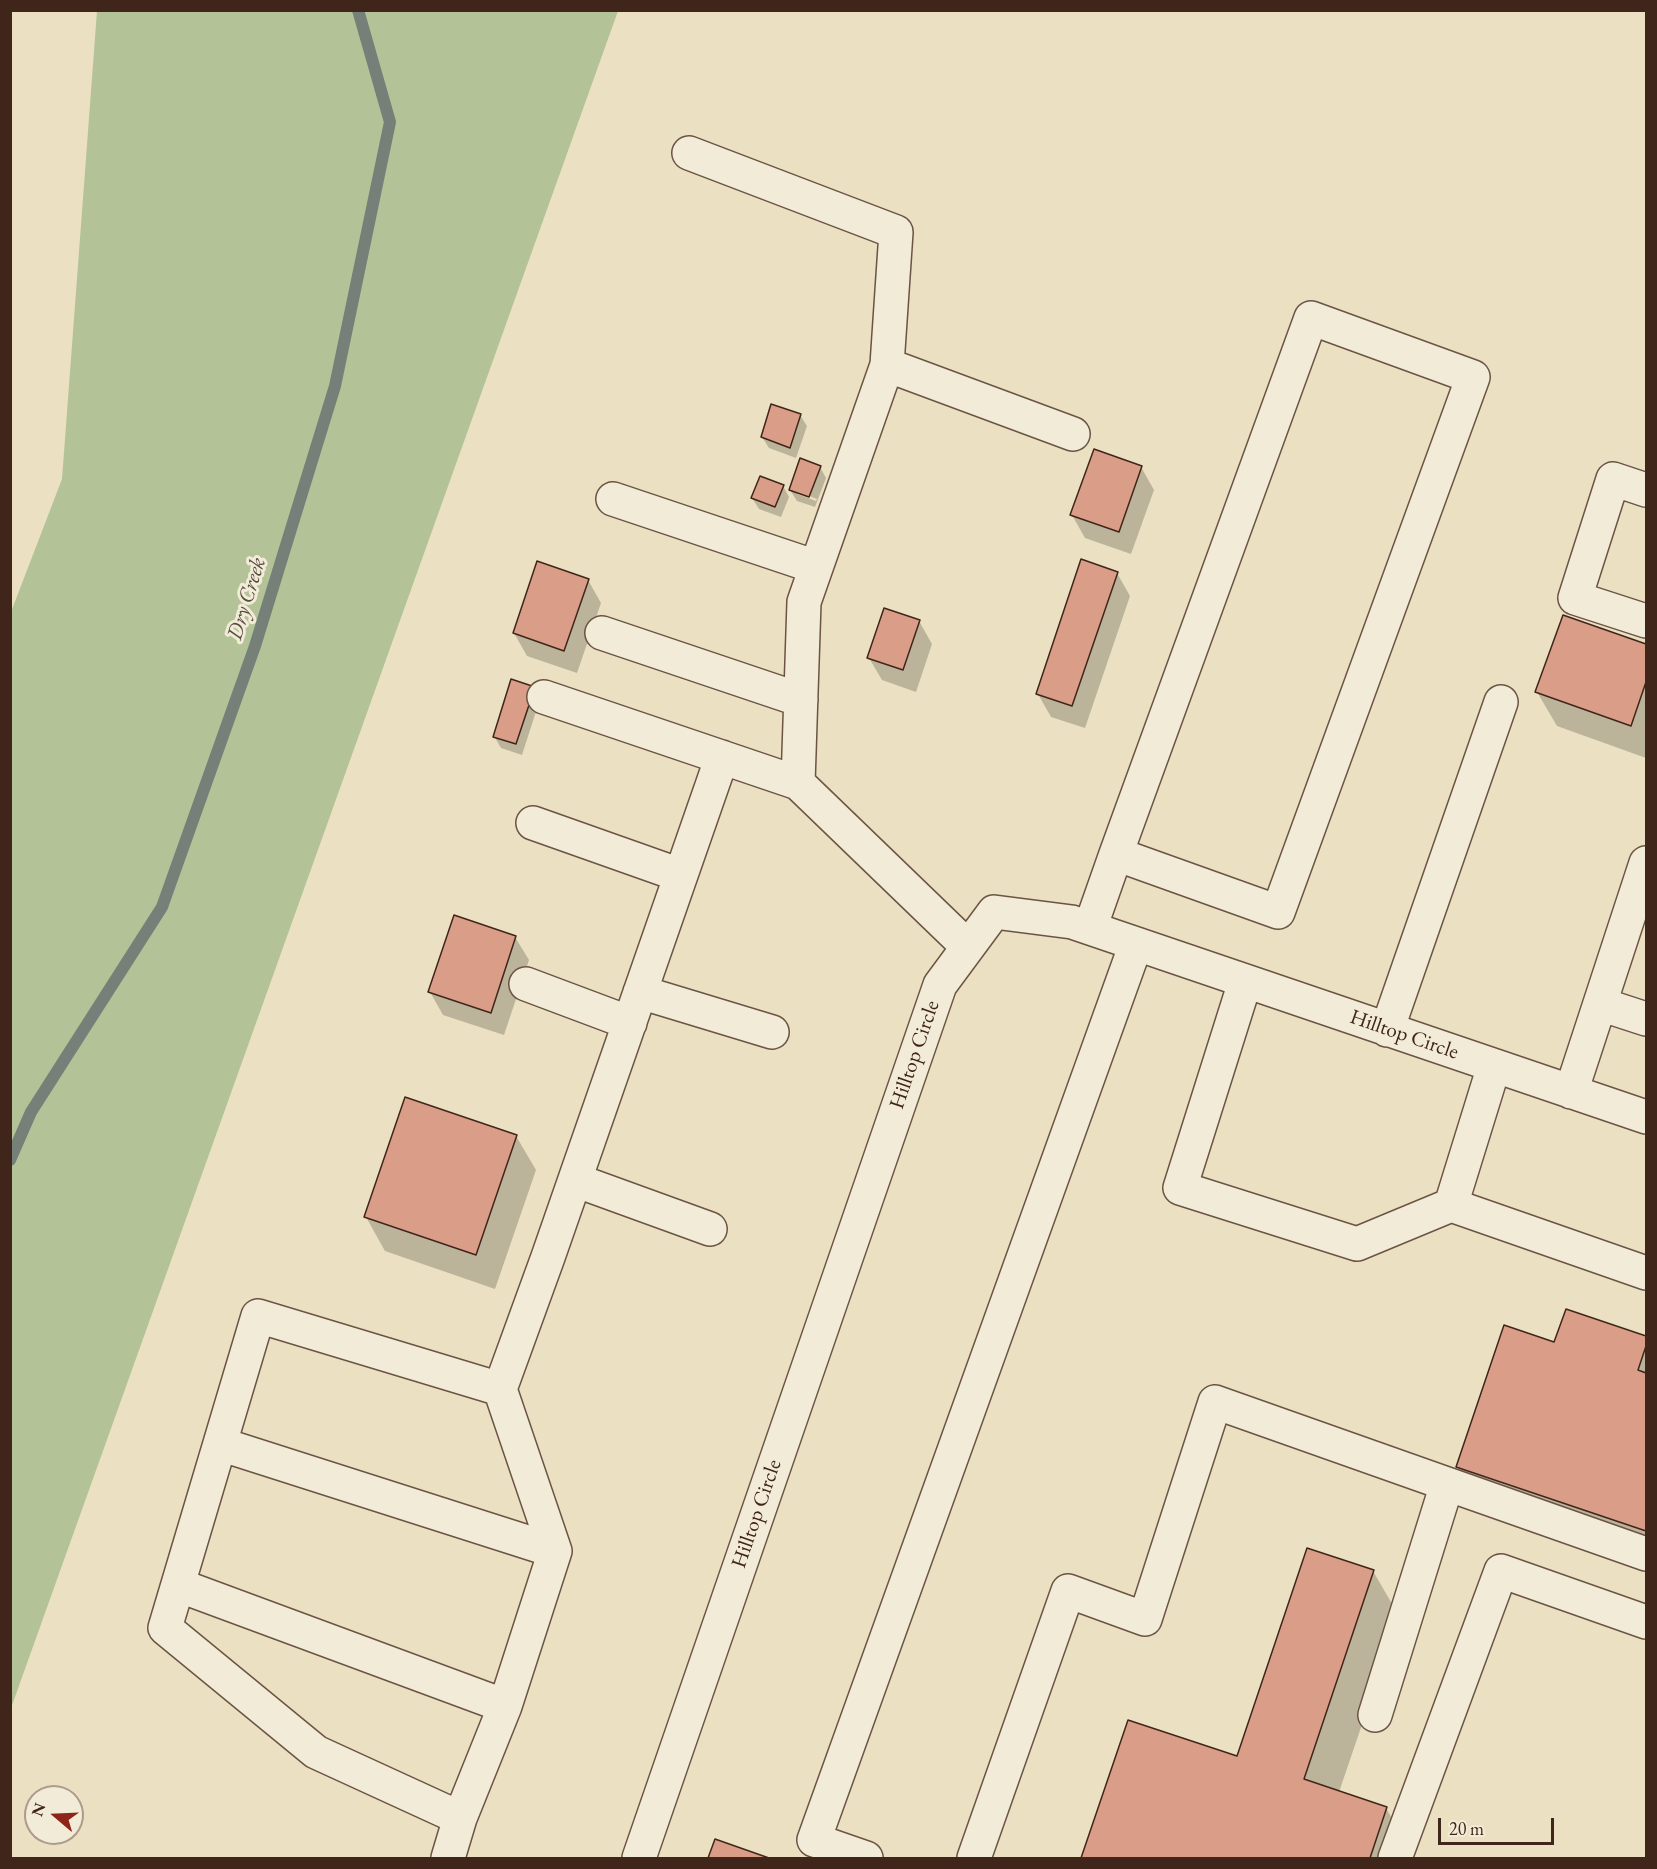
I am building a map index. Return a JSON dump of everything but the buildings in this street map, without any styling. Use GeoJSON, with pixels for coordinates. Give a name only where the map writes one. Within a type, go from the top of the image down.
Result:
{"type":"FeatureCollection","features":[{"type":"Feature","properties":{"kind":"street"},"geometry":{"type":"LineString","coordinates":[[689,153],[896,232],[887,365],[804,602],[798,783]]}},
{"type":"Feature","properties":{"kind":"street"},"geometry":{"type":"LineString","coordinates":[[1090,928],[1116,854],[1311,318],[1473,377],[1278,912],[1116,854]]}},
{"type":"Feature","properties":{"kind":"street"},"geometry":{"type":"LineString","coordinates":[[887,365],[1073,434]]}},
{"type":"Feature","properties":{"kind":"street"},"geometry":{"type":"LineString","coordinates":[[1647,490],[1613,480],[1575,598],[1647,621]]}},
{"type":"Feature","properties":{"kind":"street"},"geometry":{"type":"LineString","coordinates":[[613,499],[816,567]]}},
{"type":"Feature","properties":{"kind":"street"},"geometry":{"type":"LineString","coordinates":[[602,633],[801,700]]}},
{"type":"Feature","properties":{"kind":"street"},"geometry":{"type":"LineString","coordinates":[[544,697],[798,783],[968,947]]}},
{"type":"Feature","properties":{"kind":"street"},"geometry":{"type":"LineString","coordinates":[[1387,1030],[1501,702]]}},
{"type":"Feature","properties":{"kind":"street"},"geometry":{"type":"LineString","coordinates":[[448,1858],[460,1818],[505,1706],[555,1551],[500,1389],[722,757]]}},
{"type":"Feature","properties":{"kind":"street"},"geometry":{"type":"LineString","coordinates":[[533,823],[681,875]]}},
{"type":"Feature","properties":{"kind":"street"},"geometry":{"type":"LineString","coordinates":[[1571,1092],[1647,863]]}},
{"type":"Feature","properties":{"kind":"street","name":"Hilltop Circle"},"geometry":{"type":"LineString","coordinates":[[639,1858],[940,985],[994,912],[1072,922],[1647,1117]]}},
{"type":"Feature","properties":{"kind":"street"},"geometry":{"type":"LineString","coordinates":[[866,1858],[814,1840],[1136,944]]}},
{"type":"Feature","properties":{"kind":"street"},"geometry":{"type":"LineString","coordinates":[[1245,982],[1180,1188],[1357,1244],[1450,1205],[1647,1273]]}},
{"type":"Feature","properties":{"kind":"street"},"geometry":{"type":"LineString","coordinates":[[526,984],[630,1023]]}},
{"type":"Feature","properties":{"kind":"street"},"geometry":{"type":"LineString","coordinates":[[640,992],[772,1032]]}},
{"type":"Feature","properties":{"kind":"street"},"geometry":{"type":"LineString","coordinates":[[1600,1004],[1647,1019]]}},
{"type":"Feature","properties":{"kind":"street"},"geometry":{"type":"LineString","coordinates":[[1450,1205],[1494,1066]]}},
{"type":"Feature","properties":{"kind":"street"},"geometry":{"type":"LineString","coordinates":[[575,1180],[710,1229]]}},
{"type":"Feature","properties":{"kind":"street"},"geometry":{"type":"LineString","coordinates":[[460,1818],[316,1752],[165,1628],[258,1316],[500,1389]]}},
{"type":"Feature","properties":{"kind":"street"},"geometry":{"type":"LineString","coordinates":[[974,1858],[1068,1591],[1145,1619],[1215,1402],[1647,1554]]}},
{"type":"Feature","properties":{"kind":"street"},"geometry":{"type":"LineString","coordinates":[[220,1444],[555,1551]]}},
{"type":"Feature","properties":{"kind":"street"},"geometry":{"type":"LineString","coordinates":[[1375,1715],[1447,1484]]}},
{"type":"Feature","properties":{"kind":"street"},"geometry":{"type":"LineString","coordinates":[[1395,1858],[1501,1571],[1647,1622]]}},
{"type":"Feature","properties":{"kind":"street"},"geometry":{"type":"LineString","coordinates":[[178,1585],[505,1706]]}},
{"type":"Feature","properties":{"kind":"green space"},"geometry":{"type":"Polygon","coordinates":[[[97,11],[618,11],[11,1708],[11,612],[62,479],[97,11]]]}},
{"type":"Feature","properties":{"kind":"waterway","name":"Dry Creek"},"geometry":{"type":"LineString","coordinates":[[10,1160],[31,1112],[162,907],[255,646],[335,386],[390,122],[358,10]]}}]}
